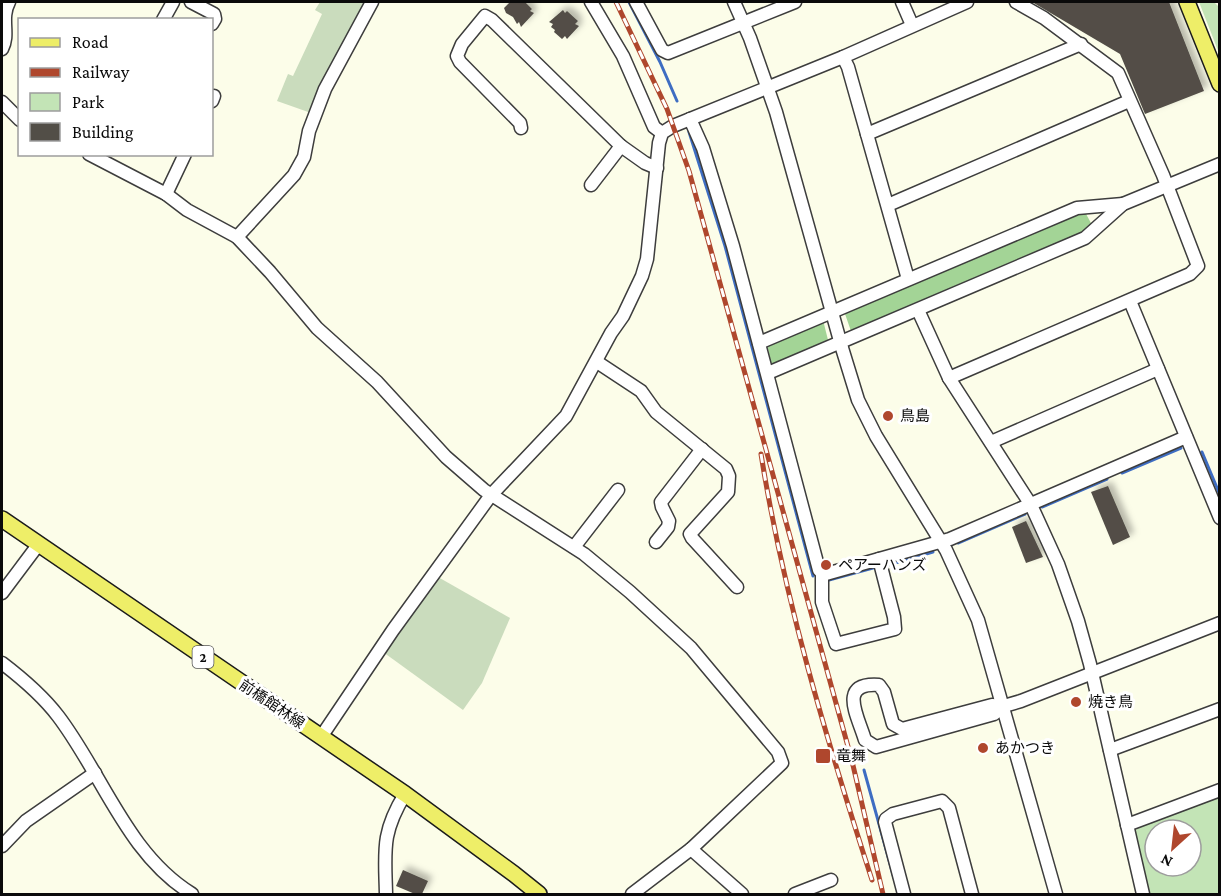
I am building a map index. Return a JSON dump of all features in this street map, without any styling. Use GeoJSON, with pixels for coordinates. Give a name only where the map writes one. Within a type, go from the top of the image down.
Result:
{"type":"FeatureCollection","features":[{"type":"Feature","properties":{"kind":"main road"},"geometry":{"type":"LineString","coordinates":[[1187,2],[1220,84]]}},
{"type":"Feature","properties":{"kind":"main road","name":"前橋館林線"},"geometry":{"type":"LineString","coordinates":[[2,519],[405,794],[506,867],[539,894]]}},
{"type":"Feature","properties":{"kind":"street"},"geometry":{"type":"LineString","coordinates":[[2,49],[6,41],[4,15],[9,2]]}},
{"type":"Feature","properties":{"kind":"street"},"geometry":{"type":"LineString","coordinates":[[164,18],[173,2]]}},
{"type":"Feature","properties":{"kind":"street"},"geometry":{"type":"LineString","coordinates":[[191,2],[214,14],[213,22]]}},
{"type":"Feature","properties":{"kind":"street"},"geometry":{"type":"LineString","coordinates":[[237,237],[301,165],[309,131],[325,89],[372,2]]}},
{"type":"Feature","properties":{"kind":"street"},"geometry":{"type":"LineString","coordinates":[[591,2],[623,56],[654,127],[662,133]]}},
{"type":"Feature","properties":{"kind":"street"},"geometry":{"type":"LineString","coordinates":[[636,2],[665,53],[672,53],[795,2]]}},
{"type":"Feature","properties":{"kind":"street"},"geometry":{"type":"LineString","coordinates":[[734,2],[744,22],[768,87],[858,400],[876,436],[942,542],[976,612],[1056,894]]}},
{"type":"Feature","properties":{"kind":"street"},"geometry":{"type":"LineString","coordinates":[[902,2],[912,25]]}},
{"type":"Feature","properties":{"kind":"street"},"geometry":{"type":"LineString","coordinates":[[321,737],[393,630],[491,495],[566,416],[597,362],[637,288],[648,259],[659,143],[662,133],[666,129],[843,57],[967,2]]}},
{"type":"Feature","properties":{"kind":"street"},"geometry":{"type":"LineString","coordinates":[[949,378],[1190,274],[1197,266],[1118,73],[1044,18],[1016,2]]}},
{"type":"Feature","properties":{"kind":"street"},"geometry":{"type":"LineString","coordinates":[[521,128],[520,123],[460,62],[457,56],[462,44],[485,16],[492,20],[621,146],[645,163],[657,168]]}},
{"type":"Feature","properties":{"kind":"street"},"geometry":{"type":"LineString","coordinates":[[867,134],[1081,44]]}},
{"type":"Feature","properties":{"kind":"street"},"geometry":{"type":"LineString","coordinates":[[843,57],[848,67],[908,279]]}},
{"type":"Feature","properties":{"kind":"street"},"geometry":{"type":"LineString","coordinates":[[888,205],[1130,101]]}},
{"type":"Feature","properties":{"kind":"street"},"geometry":{"type":"LineString","coordinates":[[2,102],[18,118]]}},
{"type":"Feature","properties":{"kind":"street"},"geometry":{"type":"LineString","coordinates":[[690,119],[711,170],[768,373],[816,559],[822,573],[822,602],[834,643],[840,644],[895,628],[879,559]]}},
{"type":"Feature","properties":{"kind":"street"},"geometry":{"type":"LineString","coordinates":[[591,185],[621,146]]}},
{"type":"Feature","properties":{"kind":"street"},"geometry":{"type":"LineString","coordinates":[[93,156],[166,194],[187,210],[237,237],[270,272],[316,328],[377,382],[446,457],[491,495],[574,547],[630,592],[691,648],[780,756],[782,763],[691,849],[632,894]]}},
{"type":"Feature","properties":{"kind":"street"},"geometry":{"type":"LineString","coordinates":[[166,194],[184,156]]}},
{"type":"Feature","properties":{"kind":"street"},"geometry":{"type":"LineString","coordinates":[[768,373],[1085,238],[1124,204],[1220,164]]}},
{"type":"Feature","properties":{"kind":"street"},"geometry":{"type":"LineString","coordinates":[[759,343],[1077,208],[1124,204]]}},
{"type":"Feature","properties":{"kind":"street"},"geometry":{"type":"LineString","coordinates":[[1130,301],[1220,518]]}},
{"type":"Feature","properties":{"kind":"street"},"geometry":{"type":"LineString","coordinates":[[918,310],[949,378],[1031,505],[1058,564],[1078,621],[1092,673],[1143,894]]}},
{"type":"Feature","properties":{"kind":"street"},"geometry":{"type":"LineString","coordinates":[[597,362],[641,391],[656,411],[726,469],[729,476],[728,492],[690,534],[737,586]]}},
{"type":"Feature","properties":{"kind":"street"},"geometry":{"type":"LineString","coordinates":[[991,442],[1158,369]]}},
{"type":"Feature","properties":{"kind":"street"},"geometry":{"type":"LineString","coordinates":[[822,573],[942,542],[1186,437]]}},
{"type":"Feature","properties":{"kind":"street"},"geometry":{"type":"LineString","coordinates":[[656,542],[668,527],[669,521],[662,507],[663,497],[702,449]]}},
{"type":"Feature","properties":{"kind":"street"},"geometry":{"type":"LineString","coordinates":[[574,547],[618,490]]}},
{"type":"Feature","properties":{"kind":"street"},"geometry":{"type":"LineString","coordinates":[[2,593],[38,545]]}},
{"type":"Feature","properties":{"kind":"street"},"geometry":{"type":"LineString","coordinates":[[1004,706],[992,705],[902,729],[893,724],[882,687],[874,684],[856,688],[853,692],[853,700],[865,740],[876,747],[994,714],[1004,706],[1220,623]]}},
{"type":"Feature","properties":{"kind":"street"},"geometry":{"type":"LineString","coordinates":[[2,663],[27,681],[67,729],[142,850],[170,879],[192,894]]}},
{"type":"Feature","properties":{"kind":"street"},"geometry":{"type":"LineString","coordinates":[[1110,750],[1220,709]]}},
{"type":"Feature","properties":{"kind":"street"},"geometry":{"type":"LineString","coordinates":[[2,846],[26,821],[95,773]]}},
{"type":"Feature","properties":{"kind":"street"},"geometry":{"type":"LineString","coordinates":[[1127,825],[1220,790]]}},
{"type":"Feature","properties":{"kind":"street"},"geometry":{"type":"LineString","coordinates":[[386,894],[387,829],[393,812],[405,794]]}},
{"type":"Feature","properties":{"kind":"street"},"geometry":{"type":"LineString","coordinates":[[904,894],[885,819],[893,814],[942,801],[949,808],[972,894]]}},
{"type":"Feature","properties":{"kind":"street"},"geometry":{"type":"LineString","coordinates":[[691,849],[742,894]]}},
{"type":"Feature","properties":{"kind":"street"},"geometry":{"type":"LineString","coordinates":[[795,894],[831,880]]}},
{"type":"Feature","properties":{"kind":"green space"},"geometry":{"type":"Polygon","coordinates":[[[320,2],[367,2],[311,113],[277,101],[288,74],[293,76],[322,14],[315,10],[320,2]]]}},
{"type":"Feature","properties":{"kind":"green space"},"geometry":{"type":"Polygon","coordinates":[[[1199,2],[1214,2],[1219,7],[1219,53],[1199,2]]]}},
{"type":"Feature","properties":{"kind":"green space"},"geometry":{"type":"Polygon","coordinates":[[[1085,212],[1092,225],[1083,234],[852,334],[844,311],[1063,217],[1085,212]]]}},
{"type":"Feature","properties":{"kind":"green space"},"geometry":{"type":"Polygon","coordinates":[[[823,320],[829,344],[775,366],[771,363],[767,345],[823,320]]]}},
{"type":"Feature","properties":{"kind":"green space"},"geometry":{"type":"Polygon","coordinates":[[[438,577],[510,618],[482,683],[463,710],[383,652],[438,577]]]}},
{"type":"Feature","properties":{"kind":"green space"},"geometry":{"type":"Polygon","coordinates":[[[1219,795],[1219,894],[1147,894],[1143,878],[1203,878],[1203,818],[1159,818],[1219,795]]]}},
{"type":"Feature","properties":{"kind":"green space"},"geometry":{"type":"Polygon","coordinates":[[[1143,824],[1143,876],[1134,835],[1138,826],[1143,824]]]}},
{"type":"Feature","properties":{"kind":"building"},"geometry":{"type":"Polygon","coordinates":[[[510,2],[525,2],[532,9],[530,11],[534,13],[521,27],[519,22],[517,24],[513,17],[506,13],[504,8],[510,2]]]}},
{"type":"Feature","properties":{"kind":"building"},"geometry":{"type":"Polygon","coordinates":[[[1032,2],[1169,2],[1204,91],[1145,114],[1120,54],[1032,2]]]}},
{"type":"Feature","properties":{"kind":"building"},"geometry":{"type":"Polygon","coordinates":[[[563,10],[578,21],[575,24],[579,26],[567,39],[565,36],[562,39],[554,32],[555,30],[551,27],[553,24],[549,22],[563,10]]]}},
{"type":"Feature","properties":{"kind":"building"},"geometry":{"type":"Polygon","coordinates":[[[1108,486],[1130,537],[1113,545],[1091,492],[1108,486]]]}},
{"type":"Feature","properties":{"kind":"building"},"geometry":{"type":"Polygon","coordinates":[[[1026,521],[1043,557],[1026,563],[1012,527],[1026,521]]]}},
{"type":"Feature","properties":{"kind":"building"},"geometry":{"type":"Polygon","coordinates":[[[403,870],[428,881],[422,894],[415,894],[396,886],[403,870]]]}},
{"type":"Feature","properties":{"kind":"waterway"},"geometry":{"type":"LineString","coordinates":[[629,2],[677,101]]}},
{"type":"Feature","properties":{"kind":"waterway"},"geometry":{"type":"LineString","coordinates":[[689,132],[725,246],[813,576]]}},
{"type":"Feature","properties":{"kind":"waterway"},"geometry":{"type":"LineString","coordinates":[[1122,473],[1181,448]]}},
{"type":"Feature","properties":{"kind":"waterway"},"geometry":{"type":"LineString","coordinates":[[1202,452],[1220,495]]}},
{"type":"Feature","properties":{"kind":"waterway"},"geometry":{"type":"LineString","coordinates":[[1042,507],[1107,479]]}},
{"type":"Feature","properties":{"kind":"waterway"},"geometry":{"type":"LineString","coordinates":[[958,543],[1025,514]]}},
{"type":"Feature","properties":{"kind":"waterway"},"geometry":{"type":"LineString","coordinates":[[888,565],[933,552]]}},
{"type":"Feature","properties":{"kind":"waterway"},"geometry":{"type":"LineString","coordinates":[[829,580],[873,568]]}},
{"type":"Feature","properties":{"kind":"waterway"},"geometry":{"type":"LineString","coordinates":[[864,770],[894,878]]}},
{"type":"Feature","properties":{"kind":"railway"},"geometry":{"type":"LineString","coordinates":[[616,2],[667,109],[689,171],[852,761],[883,894]]}},
{"type":"Feature","properties":{"kind":"railway"},"geometry":{"type":"LineString","coordinates":[[761,454],[794,616],[839,775],[872,880]]}},
{"type":"Feature","properties":{"kind":"place","name":"鳥島"},"geometry":{"type":"Point","coordinates":[888,416]}},
{"type":"Feature","properties":{"kind":"place","name":"ペアーハンズ"},"geometry":{"type":"Point","coordinates":[826,565]}},
{"type":"Feature","properties":{"kind":"place","name":"焼き鳥"},"geometry":{"type":"Point","coordinates":[1076,702]}},
{"type":"Feature","properties":{"kind":"place","name":"あかつき"},"geometry":{"type":"Point","coordinates":[983,748]}},
{"type":"Feature","properties":{"kind":"place","name":"竜舞"},"geometry":{"type":"Point","coordinates":[823,756]}}]}
